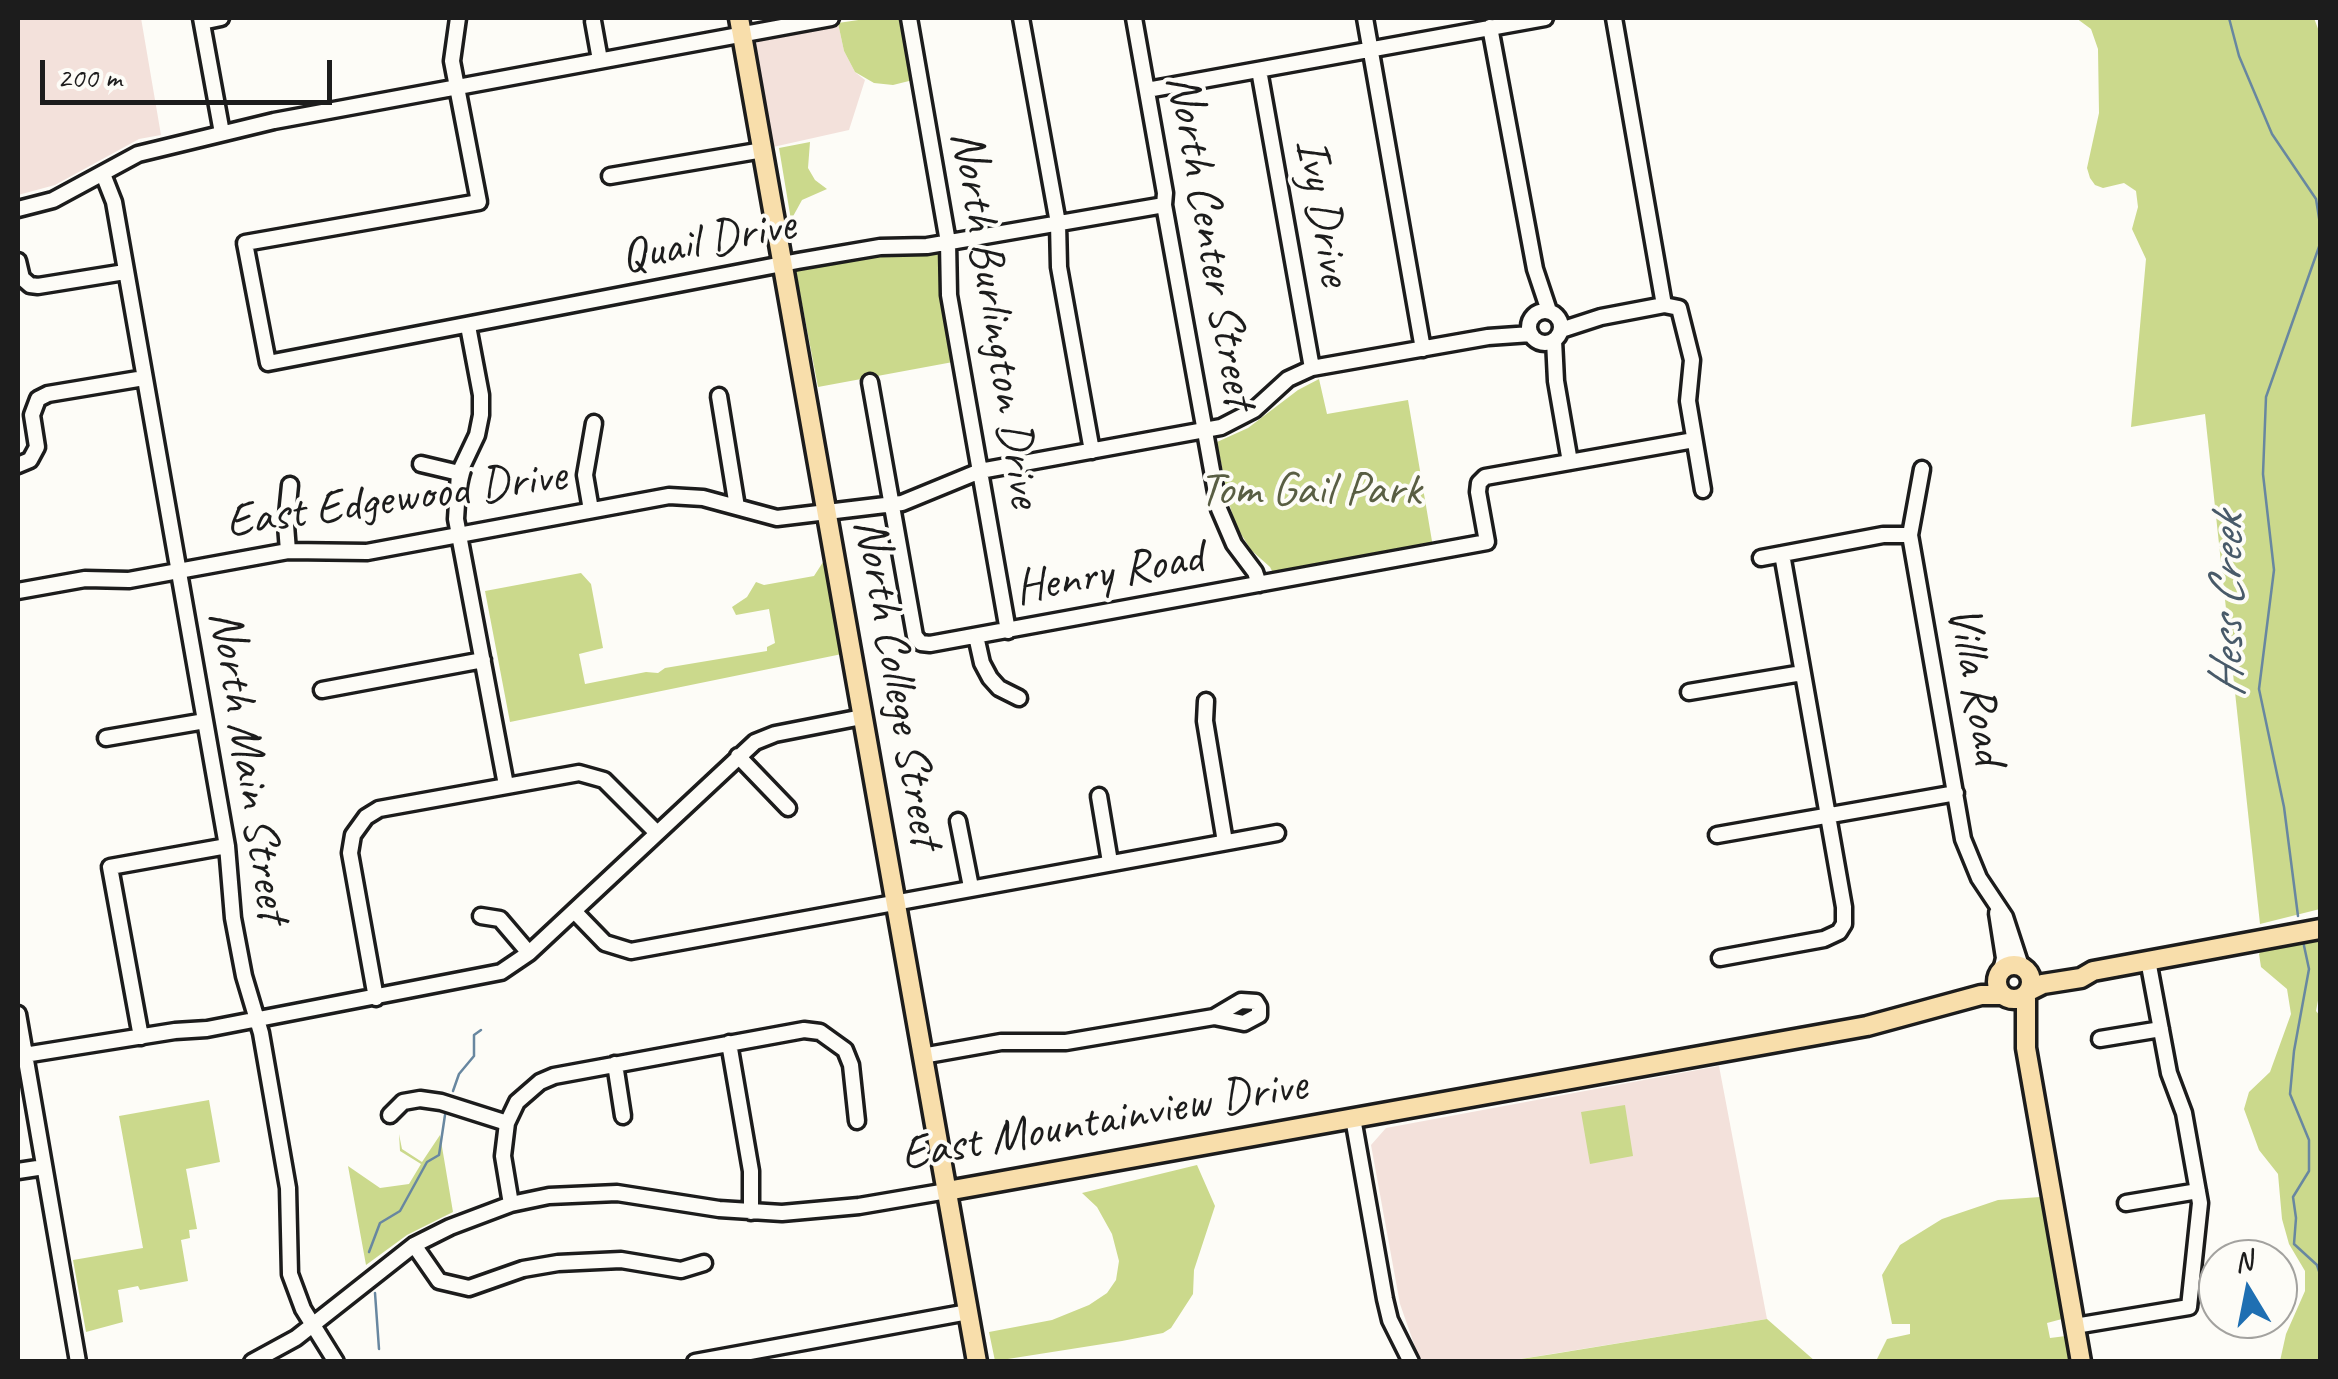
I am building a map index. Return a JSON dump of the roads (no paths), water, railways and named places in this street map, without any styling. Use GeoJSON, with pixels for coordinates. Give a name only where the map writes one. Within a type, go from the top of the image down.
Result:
{"type":"FeatureCollection","features":[{"type":"Feature","properties":{"kind":"main road","name":"North College Street"},"geometry":{"type":"LineString","coordinates":[[740,26],[978,1362]]}},
{"type":"Feature","properties":{"kind":"main road","name":"East Mountainview Drive"},"geometry":{"type":"LineString","coordinates":[[947,1190],[1866,1026],[1982,995],[2017,994],[2094,971],[2320,929]]}},
{"type":"Feature","properties":{"kind":"main road"},"geometry":{"type":"LineString","coordinates":[[2010,965],[2024,968],[2032,979],[2017,994],[1998,986],[1999,973],[2010,965]]}},
{"type":"Feature","properties":{"kind":"main road","name":"East Mountainview Drive"},"geometry":{"type":"LineString","coordinates":[[2024,968],[2048,973],[2078,967],[2094,971]]}},
{"type":"Feature","properties":{"kind":"main road","name":"East Mountainview Drive"},"geometry":{"type":"LineString","coordinates":[[1936,1006],[1948,994],[1999,973]]}},
{"type":"Feature","properties":{"kind":"main road"},"geometry":{"type":"LineString","coordinates":[[2017,994],[2082,1362]]}},
{"type":"Feature","properties":{"kind":"street"},"geometry":{"type":"LineString","coordinates":[[221,18],[202,20],[222,133]]}},
{"type":"Feature","properties":{"kind":"street"},"geometry":{"type":"LineString","coordinates":[[457,86],[451,51],[458,18]]}},
{"type":"Feature","properties":{"kind":"street"},"geometry":{"type":"LineString","coordinates":[[18,209],[54,200],[138,154],[222,133],[600,60],[740,26],[831,18]]}},
{"type":"Feature","properties":{"kind":"street","name":"North Burlington Drive"},"geometry":{"type":"LineString","coordinates":[[909,18],[948,242],[949,295],[1008,631]]}},
{"type":"Feature","properties":{"kind":"street"},"geometry":{"type":"LineString","coordinates":[[1022,18],[1092,451]]}},
{"type":"Feature","properties":{"kind":"street","name":"North Center Street"},"geometry":{"type":"LineString","coordinates":[[1134,18],[1218,509],[1234,544],[1260,584]]}},
{"type":"Feature","properties":{"kind":"street"},"geometry":{"type":"LineString","coordinates":[[1364,18],[1423,349]]}},
{"type":"Feature","properties":{"kind":"street"},"geometry":{"type":"LineString","coordinates":[[1147,90],[1545,18]]}},
{"type":"Feature","properties":{"kind":"street"},"geometry":{"type":"LineString","coordinates":[[1614,18],[1664,305],[1679,308],[1692,360],[1688,401],[1703,490]]}},
{"type":"Feature","properties":{"kind":"street"},"geometry":{"type":"LineString","coordinates":[[593,21],[600,60]]}},
{"type":"Feature","properties":{"kind":"street"},"geometry":{"type":"LineString","coordinates":[[1490,28],[1570,462],[1694,440]]}},
{"type":"Feature","properties":{"kind":"street","name":"Ivy Drive"},"geometry":{"type":"LineString","coordinates":[[1259,70],[1312,368]]}},
{"type":"Feature","properties":{"kind":"street","name":"Quail Drive"},"geometry":{"type":"LineString","coordinates":[[457,86],[479,202],[245,244],[268,363],[880,247],[948,242],[1164,205]]}},
{"type":"Feature","properties":{"kind":"street"},"geometry":{"type":"LineString","coordinates":[[610,176],[763,150]]}},
{"type":"Feature","properties":{"kind":"street","name":"North Main Street"},"geometry":{"type":"LineString","coordinates":[[103,174],[114,202],[227,846],[233,918],[244,976],[258,1020],[288,1188],[290,1274],[297,1296],[336,1362]]}},
{"type":"Feature","properties":{"kind":"street"},"geometry":{"type":"LineString","coordinates":[[18,261],[22,278],[38,286],[124,272]]}},
{"type":"Feature","properties":{"kind":"street","name":"East Edgewood Drive"},"geometry":{"type":"LineString","coordinates":[[18,591],[84,579],[129,580],[288,551],[367,552],[685,495],[777,518],[892,504],[980,471],[1204,431],[1239,420],[1288,379],[1312,368],[1664,305]]}},
{"type":"Feature","properties":{"kind":"street"},"geometry":{"type":"LineString","coordinates":[[468,326],[481,414],[477,435],[459,473],[455,502],[506,785]]}},
{"type":"Feature","properties":{"kind":"street"},"geometry":{"type":"LineString","coordinates":[[18,465],[30,460],[38,447],[32,415],[38,399],[144,378]]}},
{"type":"Feature","properties":{"kind":"street"},"geometry":{"type":"LineString","coordinates":[[870,382],[892,504]]}},
{"type":"Feature","properties":{"kind":"street"},"geometry":{"type":"LineString","coordinates":[[719,396],[737,507]]}},
{"type":"Feature","properties":{"kind":"street"},"geometry":{"type":"LineString","coordinates":[[591,510],[585,475],[594,424]]}},
{"type":"Feature","properties":{"kind":"street","name":"Henry Road"},"geometry":{"type":"LineString","coordinates":[[892,504],[915,636],[921,643],[1008,631],[1487,542],[1478,492],[1486,478],[1570,462]]}},
{"type":"Feature","properties":{"kind":"street"},"geometry":{"type":"LineString","coordinates":[[421,464],[459,473]]}},
{"type":"Feature","properties":{"kind":"street","name":"Villa Road"},"geometry":{"type":"LineString","coordinates":[[1922,470],[1910,535],[1956,792],[1970,859],[2005,918],[2024,968]]}},
{"type":"Feature","properties":{"kind":"street"},"geometry":{"type":"LineString","coordinates":[[288,551],[290,485]]}},
{"type":"Feature","properties":{"kind":"street"},"geometry":{"type":"LineString","coordinates":[[1760,558],[1883,535],[1910,535]]}},
{"type":"Feature","properties":{"kind":"street"},"geometry":{"type":"LineString","coordinates":[[1720,958],[1824,939],[1839,932],[1844,924],[1782,554]]}},
{"type":"Feature","properties":{"kind":"street"},"geometry":{"type":"LineString","coordinates":[[976,636],[990,678],[999,688],[1020,698]]}},
{"type":"Feature","properties":{"kind":"street"},"geometry":{"type":"LineString","coordinates":[[322,690],[483,660]]}},
{"type":"Feature","properties":{"kind":"street"},"geometry":{"type":"LineString","coordinates":[[1689,692],[1802,673]]}},
{"type":"Feature","properties":{"kind":"street"},"geometry":{"type":"LineString","coordinates":[[1206,700],[1204,721],[1226,842]]}},
{"type":"Feature","properties":{"kind":"street"},"geometry":{"type":"LineString","coordinates":[[21,1056],[258,1020],[501,972],[529,953],[755,742],[775,734],[862,718]]}},
{"type":"Feature","properties":{"kind":"street"},"geometry":{"type":"LineString","coordinates":[[106,738],[205,720]]}},
{"type":"Feature","properties":{"kind":"street"},"geometry":{"type":"LineString","coordinates":[[738,756],[788,808]]}},
{"type":"Feature","properties":{"kind":"street"},"geometry":{"type":"LineString","coordinates":[[376,998],[350,853],[358,825],[379,810],[566,774],[593,775],[614,789],[657,833]]}},
{"type":"Feature","properties":{"kind":"street"},"geometry":{"type":"LineString","coordinates":[[1717,835],[1956,792]]}},
{"type":"Feature","properties":{"kind":"street"},"geometry":{"type":"LineString","coordinates":[[1099,796],[1110,862]]}},
{"type":"Feature","properties":{"kind":"street"},"geometry":{"type":"LineString","coordinates":[[958,821],[971,887]]}},
{"type":"Feature","properties":{"kind":"street"},"geometry":{"type":"LineString","coordinates":[[574,911],[605,943],[631,951],[1276,833]]}},
{"type":"Feature","properties":{"kind":"street"},"geometry":{"type":"LineString","coordinates":[[141,1037],[110,867],[227,846]]}},
{"type":"Feature","properties":{"kind":"street","name":"Villa Road"},"geometry":{"type":"LineString","coordinates":[[1996,908],[2004,958],[1999,973]]}},
{"type":"Feature","properties":{"kind":"street"},"geometry":{"type":"LineString","coordinates":[[481,916],[500,919],[529,953]]}},
{"type":"Feature","properties":{"kind":"street"},"geometry":{"type":"LineString","coordinates":[[2075,1326],[2189,1307],[2200,1213],[2198,1190],[2184,1113],[2169,1073],[2148,960]]}},
{"type":"Feature","properties":{"kind":"street"},"geometry":{"type":"LineString","coordinates":[[18,1014],[21,1056],[78,1362]]}},
{"type":"Feature","properties":{"kind":"street"},"geometry":{"type":"LineString","coordinates":[[922,1056],[1001,1042],[1066,1042],[1214,1017]]}},
{"type":"Feature","properties":{"kind":"street"},"geometry":{"type":"LineString","coordinates":[[2100,1039],[2161,1029]]}},
{"type":"Feature","properties":{"kind":"street"},"geometry":{"type":"LineString","coordinates":[[511,1204],[504,1156],[507,1123],[516,1102],[554,1076],[804,1030],[820,1032],[845,1050],[858,1121]]}},
{"type":"Feature","properties":{"kind":"street"},"geometry":{"type":"LineString","coordinates":[[729,1043],[750,1171],[751,1212]]}},
{"type":"Feature","properties":{"kind":"street"},"geometry":{"type":"LineString","coordinates":[[615,1064],[623,1116]]}},
{"type":"Feature","properties":{"kind":"street"},"geometry":{"type":"LineString","coordinates":[[390,1115],[404,1102],[420,1099],[507,1123]]}},
{"type":"Feature","properties":{"kind":"street"},"geometry":{"type":"LineString","coordinates":[[1353,1118],[1390,1320],[1412,1362]]}},
{"type":"Feature","properties":{"kind":"street"},"geometry":{"type":"LineString","coordinates":[[18,1171],[44,1166]]}},
{"type":"Feature","properties":{"kind":"street","name":"East Mountainview Drive"},"geometry":{"type":"LineString","coordinates":[[252,1362],[296,1338],[414,1245],[511,1204],[549,1196],[617,1193],[751,1212],[815,1212],[947,1190]]}},
{"type":"Feature","properties":{"kind":"street"},"geometry":{"type":"LineString","coordinates":[[2126,1203],[2198,1190]]}},
{"type":"Feature","properties":{"kind":"street"},"geometry":{"type":"LineString","coordinates":[[414,1245],[439,1280],[468,1288],[558,1263],[622,1260],[681,1270],[704,1262]]}},
{"type":"Feature","properties":{"kind":"street"},"geometry":{"type":"LineString","coordinates":[[695,1362],[968,1312]]}},
{"type":"Feature","properties":{"kind":"waterway","name":"Hess Creek"},"geometry":{"type":"LineString","coordinates":[[2229,18],[2239,56],[2272,134],[2316,199],[2320,224]]}},
{"type":"Feature","properties":{"kind":"waterway","name":"Hess Creek"},"geometry":{"type":"LineString","coordinates":[[2298,916],[2284,807],[2259,689],[2274,570],[2263,474],[2266,397],[2320,244]]}},
{"type":"Feature","properties":{"kind":"waterway","name":"Hess Creek"},"geometry":{"type":"LineString","coordinates":[[2303,941],[2309,969],[2290,1094],[2309,1140],[2309,1171],[2293,1197],[2294,1244],[2317,1265],[2320,1274]]}},
{"type":"Feature","properties":{"kind":"waterway"},"geometry":{"type":"LineString","coordinates":[[453,1091],[459,1074],[474,1056],[474,1035],[481,1030]]}},
{"type":"Feature","properties":{"kind":"waterway"},"geometry":{"type":"LineString","coordinates":[[369,1252],[380,1223],[400,1211],[427,1162],[439,1155],[445,1115]]}},
{"type":"Feature","properties":{"kind":"waterway"},"geometry":{"type":"LineString","coordinates":[[375,1293],[379,1349]]}},
{"type":"Feature","properties":{"kind":"park label","name":"Tom Gail Park"},"geometry":{"type":"Point","coordinates":[1310,491]}}]}
